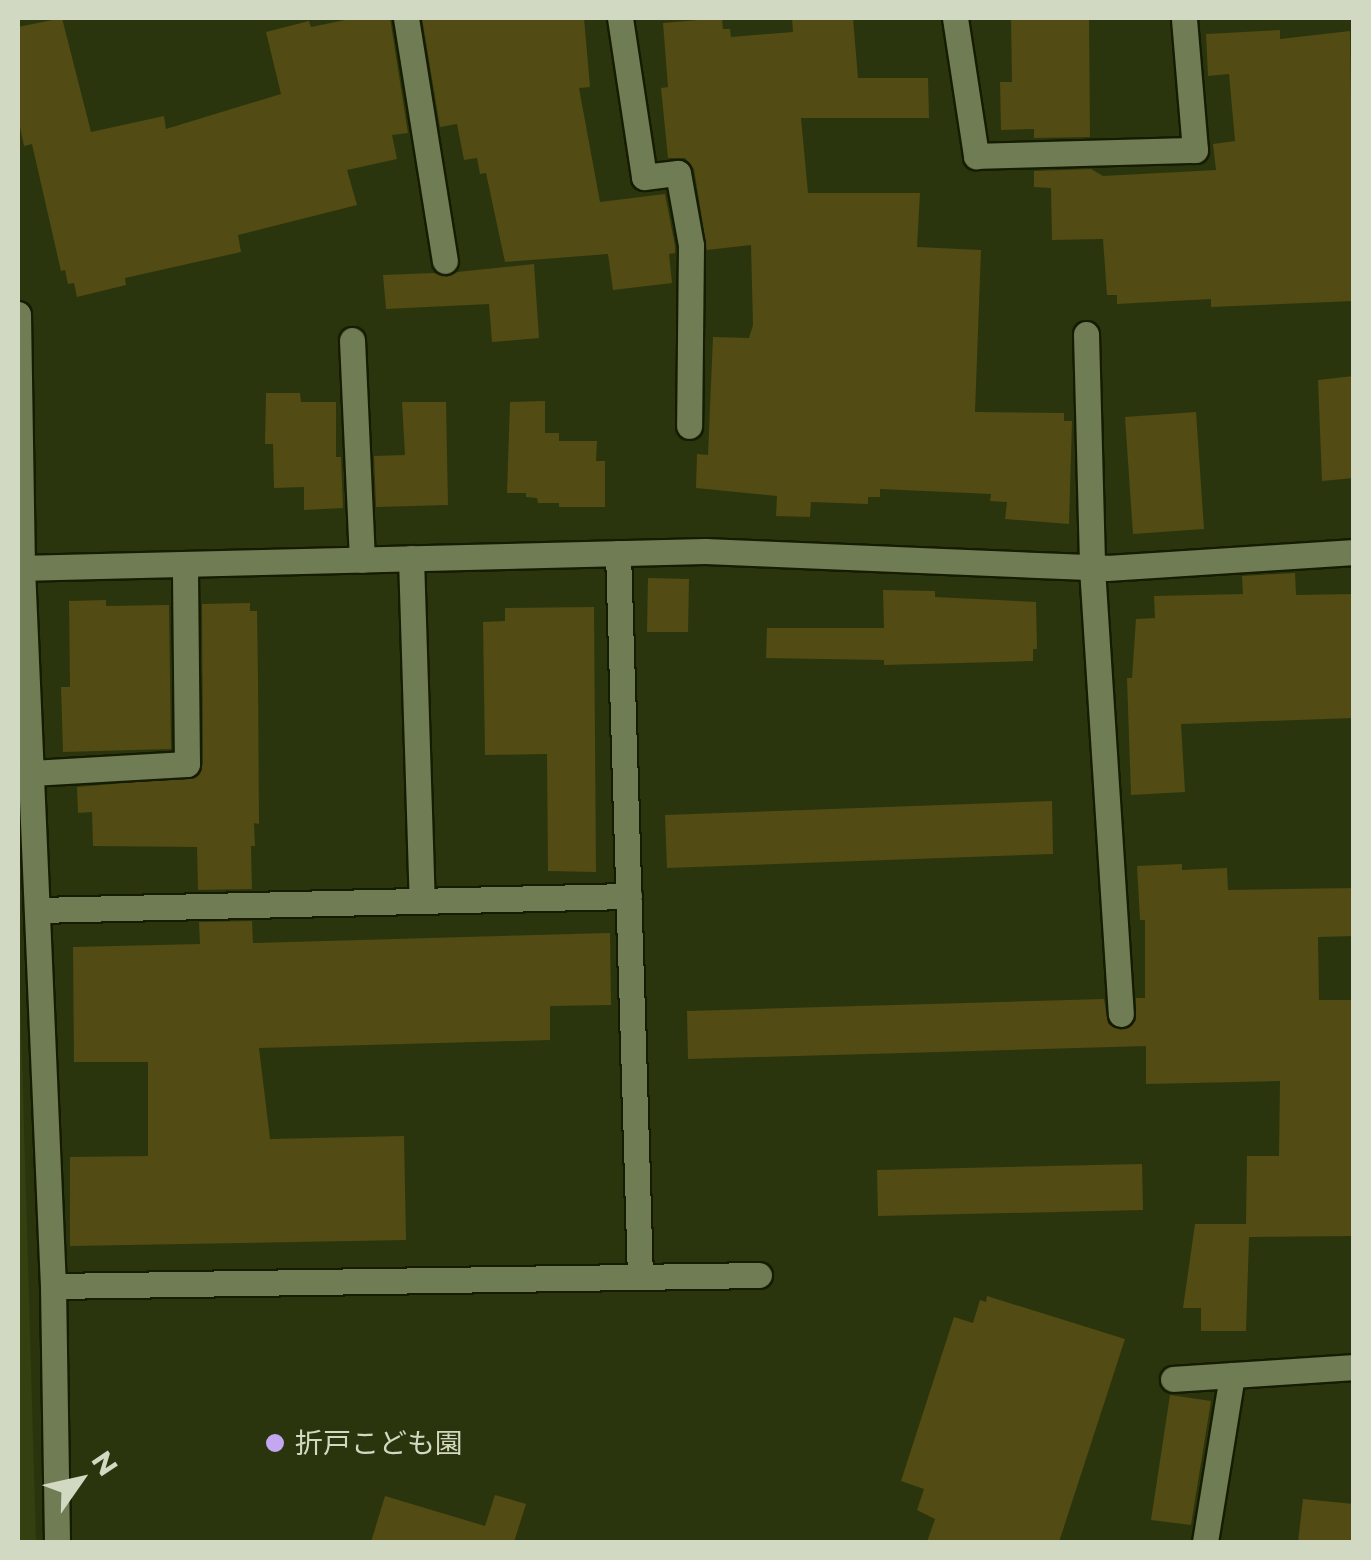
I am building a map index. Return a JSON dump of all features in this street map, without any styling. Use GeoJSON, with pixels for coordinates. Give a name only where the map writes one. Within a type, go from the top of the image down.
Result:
{"type":"FeatureCollection","features":[{"type":"Feature","properties":{"kind":"street"},"geometry":{"type":"LineString","coordinates":[[406,18],[445,261]]}},
{"type":"Feature","properties":{"kind":"street"},"geometry":{"type":"LineString","coordinates":[[620,18],[644,177],[678,172],[691,246],[688,426]]}},
{"type":"Feature","properties":{"kind":"street"},"geometry":{"type":"LineString","coordinates":[[955,18],[976,156],[1195,150],[1184,18]]}},
{"type":"Feature","properties":{"kind":"street"},"geometry":{"type":"LineString","coordinates":[[18,314],[20,568],[53,1286],[58,1542]]}},
{"type":"Feature","properties":{"kind":"street"},"geometry":{"type":"LineString","coordinates":[[1086,334],[1092,568],[1121,1014]]}},
{"type":"Feature","properties":{"kind":"street"},"geometry":{"type":"LineString","coordinates":[[352,340],[362,560]]}},
{"type":"Feature","properties":{"kind":"street"},"geometry":{"type":"LineString","coordinates":[[20,568],[618,554],[870,556],[1092,568],[1354,552]]}},
{"type":"Feature","properties":{"kind":"street"},"geometry":{"type":"LineString","coordinates":[[618,554],[640,1277]]}},
{"type":"Feature","properties":{"kind":"street"},"geometry":{"type":"LineString","coordinates":[[410,558],[422,901]]}},
{"type":"Feature","properties":{"kind":"street"},"geometry":{"type":"LineString","coordinates":[[31,772],[187,764],[185,564]]}},
{"type":"Feature","properties":{"kind":"street"},"geometry":{"type":"LineString","coordinates":[[38,910],[629,896]]}},
{"type":"Feature","properties":{"kind":"street"},"geometry":{"type":"LineString","coordinates":[[53,1286],[759,1274]]}},
{"type":"Feature","properties":{"kind":"street"},"geometry":{"type":"LineString","coordinates":[[1173,1379],[1354,1366]]}},
{"type":"Feature","properties":{"kind":"street"},"geometry":{"type":"LineString","coordinates":[[1205,1542],[1232,1375]]}},
{"type":"Feature","properties":{"kind":"shaded area"},"geometry":{"type":"Polygon","coordinates":[[[18,920],[36,1542],[18,1542],[18,920]]]}},
{"type":"Feature","properties":{"kind":"building"},"geometry":{"type":"Polygon","coordinates":[[[62,18],[91,132],[164,116],[166,129],[281,94],[266,32],[309,21],[311,27],[355,18],[390,18],[408,133],[392,135],[397,159],[347,170],[357,205],[238,235],[241,252],[125,278],[126,285],[77,297],[74,283],[68,284],[65,270],[61,271],[32,144],[24,146],[18,117],[18,27],[62,18]]]}},
{"type":"Feature","properties":{"kind":"building"},"geometry":{"type":"Polygon","coordinates":[[[422,18],[584,18],[590,87],[579,88],[600,202],[665,194],[675,246],[675,253],[669,254],[672,283],[613,290],[608,254],[505,262],[486,173],[480,174],[477,158],[464,160],[457,124],[440,127],[422,18]]]}},
{"type":"Feature","properties":{"kind":"building"},"geometry":{"type":"Polygon","coordinates":[[[722,18],[723,29],[730,29],[731,37],[793,32],[792,18],[853,18],[858,78],[928,78],[929,118],[801,118],[808,193],[920,193],[917,247],[981,250],[975,412],[1064,413],[1064,421],[1072,421],[1069,524],[1005,519],[1007,502],[990,501],[991,494],[880,489],[880,497],[868,497],[868,504],[811,502],[810,517],[776,516],[777,496],[696,488],[697,454],[708,455],[713,337],[749,338],[753,325],[751,245],[707,250],[694,169],[685,158],[668,158],[661,88],[668,87],[663,23],[722,18]]]}},
{"type":"Feature","properties":{"kind":"building"},"geometry":{"type":"Polygon","coordinates":[[[1011,18],[1089,18],[1090,137],[1034,138],[1034,129],[1001,130],[1000,82],[1012,82],[1011,18]]]}},
{"type":"Feature","properties":{"kind":"building"},"geometry":{"type":"Polygon","coordinates":[[[1280,30],[1280,39],[1350,31],[1354,301],[1211,307],[1211,299],[1117,304],[1117,295],[1107,295],[1103,239],[1052,240],[1051,188],[1034,187],[1034,171],[1091,169],[1103,176],[1216,170],[1213,144],[1235,141],[1229,74],[1208,76],[1206,34],[1280,30]]]}},
{"type":"Feature","properties":{"kind":"building"},"geometry":{"type":"Polygon","coordinates":[[[534,264],[539,338],[492,342],[489,304],[386,309],[383,275],[434,273],[447,277],[457,272],[534,264]]]}},
{"type":"Feature","properties":{"kind":"building"},"geometry":{"type":"Polygon","coordinates":[[[1354,376],[1354,478],[1322,481],[1318,380],[1354,376]]]}},
{"type":"Feature","properties":{"kind":"building"},"geometry":{"type":"Polygon","coordinates":[[[266,393],[300,393],[301,402],[336,402],[336,457],[341,457],[343,508],[304,510],[304,487],[274,488],[273,444],[265,444],[266,393]]]}},
{"type":"Feature","properties":{"kind":"building"},"geometry":{"type":"Polygon","coordinates":[[[545,401],[545,433],[559,433],[559,441],[597,441],[596,461],[605,461],[605,507],[559,507],[559,503],[538,503],[537,498],[526,497],[526,493],[507,493],[510,402],[545,401]]]}},
{"type":"Feature","properties":{"kind":"building"},"geometry":{"type":"Polygon","coordinates":[[[402,402],[446,402],[448,505],[376,507],[374,456],[405,455],[402,402]]]}},
{"type":"Feature","properties":{"kind":"building"},"geometry":{"type":"Polygon","coordinates":[[[1196,412],[1204,529],[1133,534],[1125,417],[1196,412]]]}},
{"type":"Feature","properties":{"kind":"building"},"geometry":{"type":"Polygon","coordinates":[[[1295,573],[1296,595],[1354,594],[1354,718],[1181,724],[1185,792],[1131,795],[1127,678],[1132,678],[1136,619],[1155,618],[1154,596],[1243,594],[1242,576],[1295,573]]]}},
{"type":"Feature","properties":{"kind":"building"},"geometry":{"type":"Polygon","coordinates":[[[648,578],[689,579],[688,632],[647,632],[648,578]]]}},
{"type":"Feature","properties":{"kind":"building"},"geometry":{"type":"Polygon","coordinates":[[[883,590],[935,591],[935,597],[1036,602],[1037,649],[1033,649],[1033,661],[884,665],[884,660],[766,658],[767,628],[884,628],[883,590]]]}},
{"type":"Feature","properties":{"kind":"building"},"geometry":{"type":"Polygon","coordinates":[[[106,600],[106,606],[169,605],[171,749],[63,752],[61,687],[70,687],[69,601],[106,600]]]}},
{"type":"Feature","properties":{"kind":"building"},"geometry":{"type":"Polygon","coordinates":[[[250,603],[250,611],[257,611],[258,677],[259,824],[254,823],[255,846],[251,846],[252,889],[198,890],[197,847],[93,846],[92,812],[78,813],[77,787],[196,777],[203,764],[202,604],[250,603]]]}},
{"type":"Feature","properties":{"kind":"building"},"geometry":{"type":"Polygon","coordinates":[[[594,607],[596,872],[548,871],[547,754],[485,755],[483,622],[505,621],[505,608],[594,607]]]}},
{"type":"Feature","properties":{"kind":"building"},"geometry":{"type":"Polygon","coordinates":[[[1052,801],[1053,854],[667,868],[665,815],[1052,801]]]}},
{"type":"Feature","properties":{"kind":"building"},"geometry":{"type":"Polygon","coordinates":[[[1182,864],[1182,870],[1227,868],[1228,890],[1354,888],[1354,936],[1318,937],[1319,1000],[1354,1000],[1354,1236],[1249,1237],[1246,1331],[1201,1331],[1201,1308],[1183,1308],[1195,1224],[1246,1224],[1247,1156],[1279,1156],[1280,1081],[1146,1084],[1146,1046],[688,1059],[687,1011],[1104,999],[1108,1024],[1121,1030],[1129,1028],[1136,1020],[1136,998],[1145,998],[1145,920],[1140,920],[1137,866],[1182,864]]]}},
{"type":"Feature","properties":{"kind":"building"},"geometry":{"type":"Polygon","coordinates":[[[252,921],[253,943],[610,933],[611,1005],[550,1006],[550,1040],[259,1048],[270,1139],[404,1136],[406,1240],[70,1246],[70,1157],[148,1156],[148,1062],[74,1062],[73,947],[200,944],[199,922],[252,921]]]}},
{"type":"Feature","properties":{"kind":"building"},"geometry":{"type":"Polygon","coordinates":[[[1142,1164],[1143,1210],[878,1216],[877,1170],[1142,1164]]]}},
{"type":"Feature","properties":{"kind":"building"},"geometry":{"type":"Polygon","coordinates":[[[987,1296],[1125,1339],[1059,1542],[927,1542],[935,1519],[917,1510],[924,1489],[901,1481],[954,1317],[973,1323],[980,1300],[986,1302],[987,1296]]]}},
{"type":"Feature","properties":{"kind":"building"},"geometry":{"type":"Polygon","coordinates":[[[1170,1395],[1211,1401],[1191,1525],[1151,1520],[1170,1395]]]}},
{"type":"Feature","properties":{"kind":"building"},"geometry":{"type":"Polygon","coordinates":[[[495,1495],[526,1504],[514,1542],[371,1542],[385,1496],[485,1526],[495,1495]]]}},
{"type":"Feature","properties":{"kind":"building"},"geometry":{"type":"Polygon","coordinates":[[[1303,1499],[1354,1504],[1354,1542],[1298,1542],[1303,1499]]]}},
{"type":"Feature","properties":{"kind":"place","name":"折戸こども園"},"geometry":{"type":"Point","coordinates":[275,1443]}}]}
